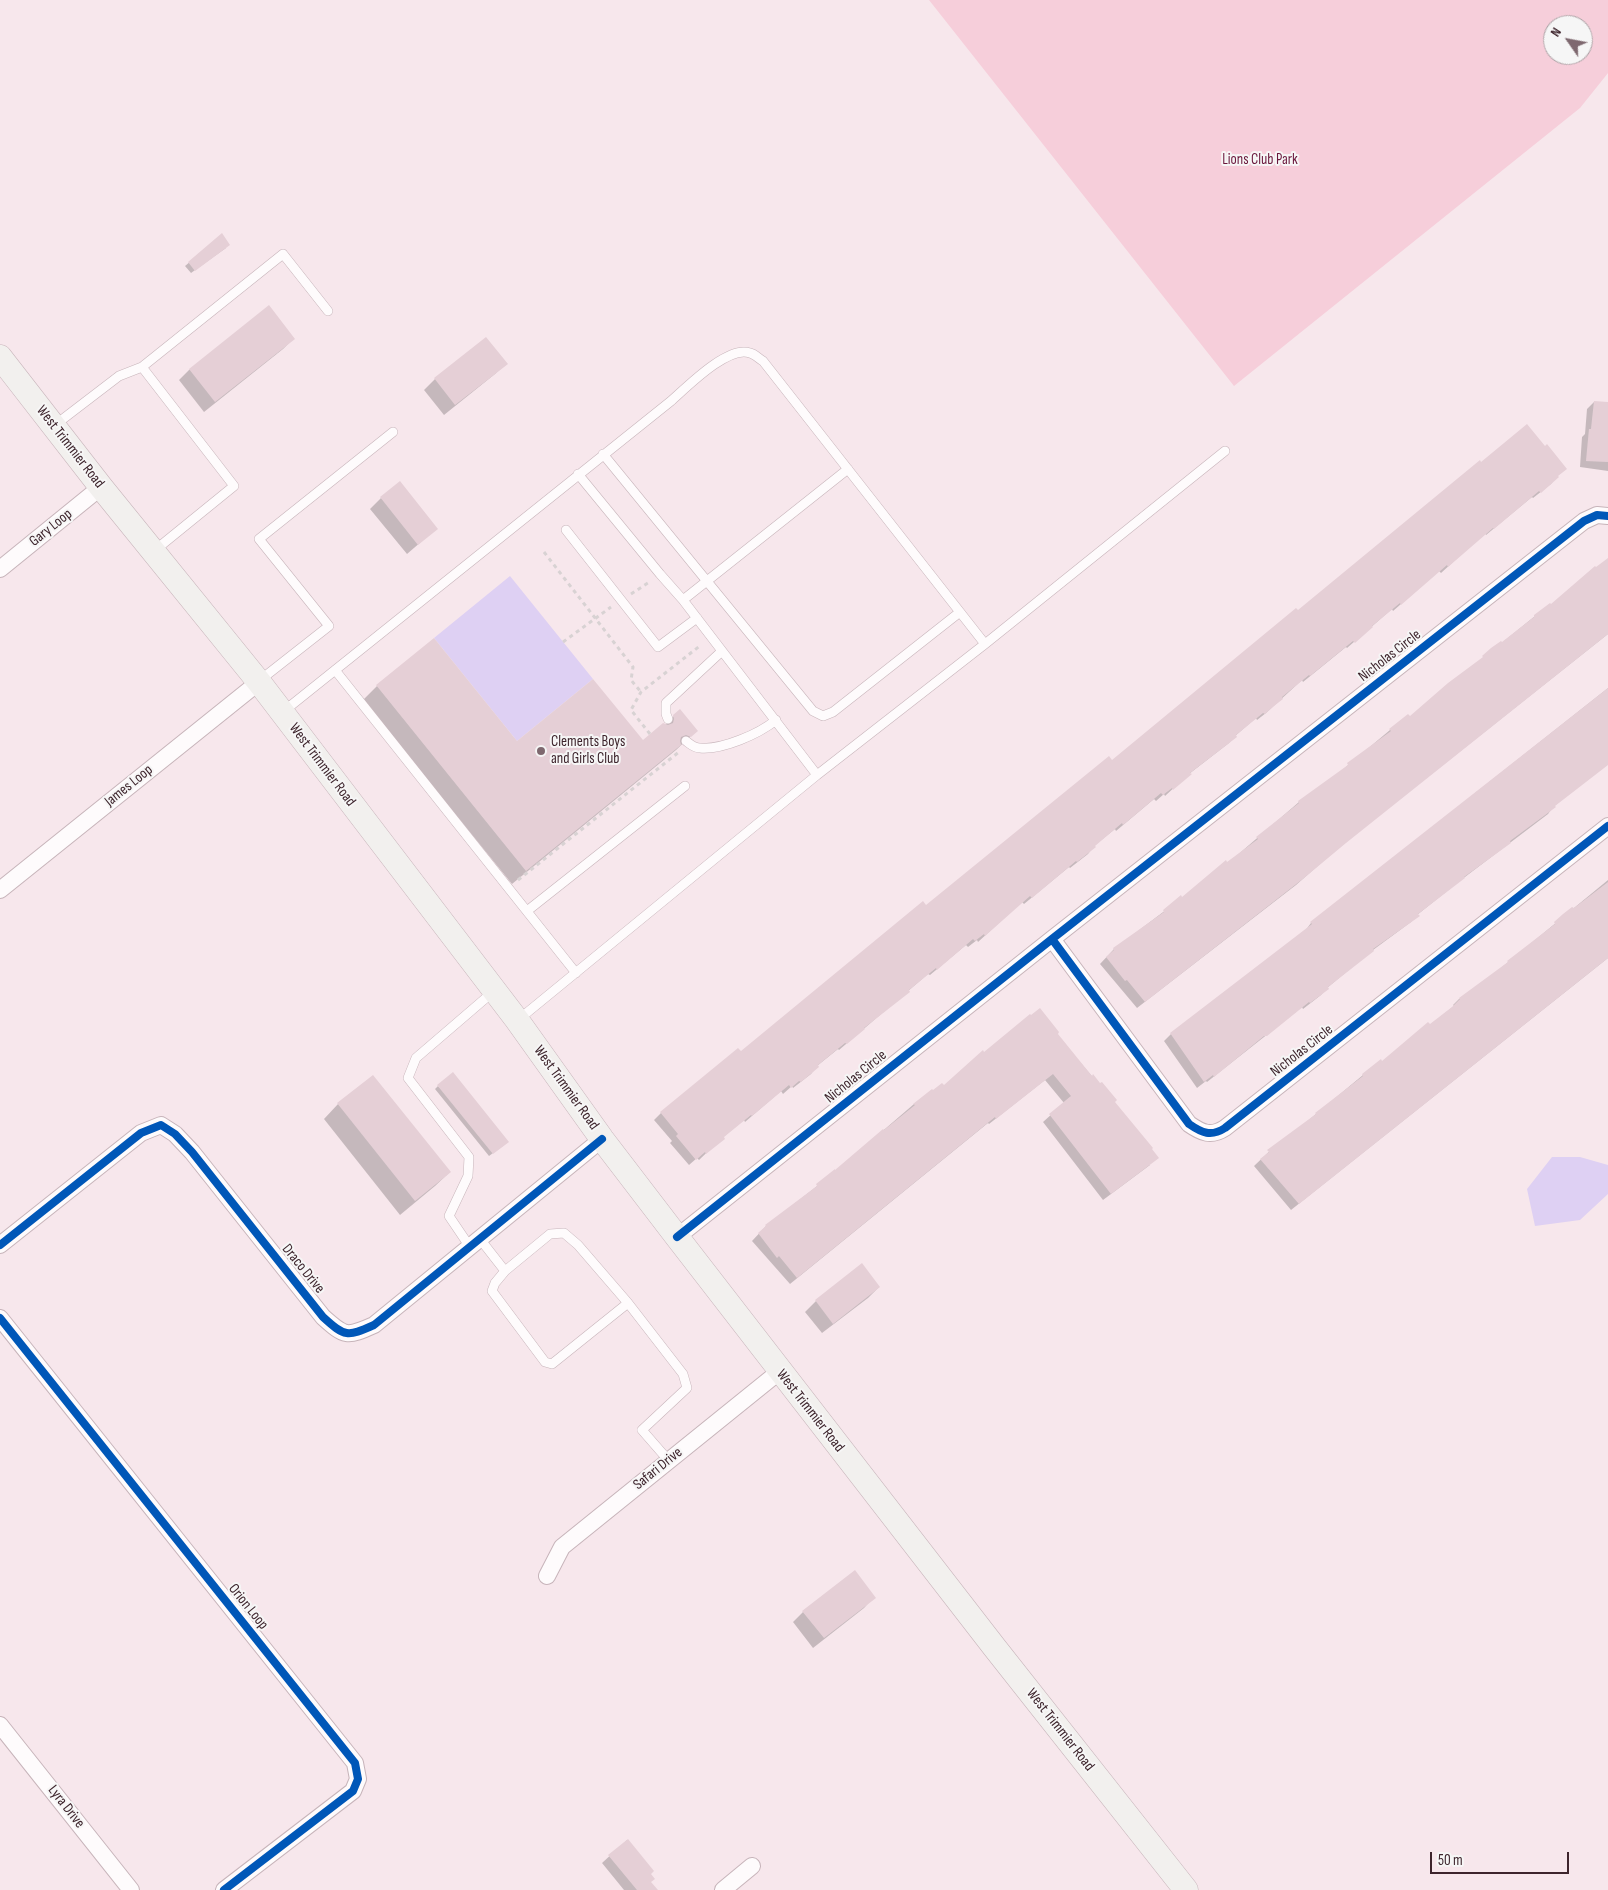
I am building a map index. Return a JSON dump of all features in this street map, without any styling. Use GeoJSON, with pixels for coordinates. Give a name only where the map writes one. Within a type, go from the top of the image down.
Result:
{"type":"FeatureCollection","features":[{"type":"Feature","properties":{"kind":"main road","name":"West Trimmier Road"},"geometry":{"type":"LineString","coordinates":[[0,357],[259,682],[517,1020],[602,1139],[677,1237],[1001,1656],[1186,1890]]}},
{"type":"Feature","properties":{"kind":"street","name":"Gary Loop"},"geometry":{"type":"LineString","coordinates":[[0,569],[102,487]]}},
{"type":"Feature","properties":{"kind":"street","name":"Nicholas Circle"},"geometry":{"type":"LineString","coordinates":[[677,1237],[1052,939],[1584,521],[1597,515],[1608,516]]}},
{"type":"Feature","properties":{"kind":"street","name":"James Loop"},"geometry":{"type":"LineString","coordinates":[[0,890],[259,682]]}},
{"type":"Feature","properties":{"kind":"street","name":"Nicholas Circle"},"geometry":{"type":"LineString","coordinates":[[1052,939],[1189,1124],[1202,1133],[1216,1134],[1608,826]]}},
{"type":"Feature","properties":{"kind":"street","name":"Draco Drive"},"geometry":{"type":"LineString","coordinates":[[0,1245],[141,1133],[161,1125],[175,1134],[192,1152],[323,1317],[338,1330],[354,1334],[374,1325],[602,1139]]}},
{"type":"Feature","properties":{"kind":"street","name":"Orion Loop"},"geometry":{"type":"LineString","coordinates":[[0,1318],[354,1763],[358,1779],[353,1791],[224,1890]]}},
{"type":"Feature","properties":{"kind":"street","name":"Safari Drive"},"geometry":{"type":"LineString","coordinates":[[547,1576],[562,1547],[780,1371]]}},
{"type":"Feature","properties":{"kind":"street","name":"Lyra Drive"},"geometry":{"type":"LineString","coordinates":[[0,1725],[131,1890]]}},
{"type":"Feature","properties":{"kind":"street"},"geometry":{"type":"LineString","coordinates":[[723,1890],[752,1866]]}},
{"type":"Feature","properties":{"kind":"lane"},"geometry":{"type":"LineString","coordinates":[[54,426],[119,376],[142,367],[283,254],[328,311]]}},
{"type":"Feature","properties":{"kind":"lane"},"geometry":{"type":"LineString","coordinates":[[282,712],[671,401],[718,361],[736,353],[749,352],[764,361],[985,644]]}},
{"type":"Feature","properties":{"kind":"lane"},"geometry":{"type":"LineString","coordinates":[[142,367],[234,486],[154,552]]}},
{"type":"Feature","properties":{"kind":"lane"},"geometry":{"type":"LineString","coordinates":[[259,682],[329,626],[259,539],[393,432]]}},
{"type":"Feature","properties":{"kind":"lane"},"geometry":{"type":"LineString","coordinates":[[517,1020],[818,775],[985,644],[1225,451]]}},
{"type":"Feature","properties":{"kind":"lane"},"geometry":{"type":"LineString","coordinates":[[603,454],[813,711],[823,716],[833,712],[960,612]]}},
{"type":"Feature","properties":{"kind":"lane"},"geometry":{"type":"LineString","coordinates":[[683,600],[848,469]]}},
{"type":"Feature","properties":{"kind":"lane"},"geometry":{"type":"LineString","coordinates":[[578,474],[683,600],[818,775]]}},
{"type":"Feature","properties":{"kind":"lane"},"geometry":{"type":"LineString","coordinates":[[566,530],[658,647],[697,618]]}},
{"type":"Feature","properties":{"kind":"lane"},"geometry":{"type":"LineString","coordinates":[[668,719],[666,703],[722,651]]}},
{"type":"Feature","properties":{"kind":"lane"},"geometry":{"type":"LineString","coordinates":[[335,670],[576,973]]}},
{"type":"Feature","properties":{"kind":"lane"},"geometry":{"type":"LineString","coordinates":[[688,742],[699,748],[739,741],[767,728],[776,720]]}},
{"type":"Feature","properties":{"kind":"lane"},"geometry":{"type":"LineString","coordinates":[[527,911],[685,786]]}},
{"type":"Feature","properties":{"kind":"lane"},"geometry":{"type":"LineString","coordinates":[[494,990],[416,1058],[408,1078],[469,1157],[468,1176],[449,1216],[505,1271]]}},
{"type":"Feature","properties":{"kind":"lane"},"geometry":{"type":"LineString","coordinates":[[628,1303],[552,1364],[545,1362],[492,1291],[495,1283],[505,1271],[550,1234],[564,1234],[578,1245],[628,1303],[683,1374],[687,1388],[642,1430],[669,1461]]}},
{"type":"Feature","properties":{"kind":"path"},"geometry":{"type":"LineString","coordinates":[[544,552],[633,667],[631,680],[641,692]]}},
{"type":"Feature","properties":{"kind":"path"},"geometry":{"type":"LineString","coordinates":[[564,642],[621,600],[652,580]]}},
{"type":"Feature","properties":{"kind":"path"},"geometry":{"type":"LineString","coordinates":[[650,734],[631,710],[641,692],[711,636]]}},
{"type":"Feature","properties":{"kind":"path"},"geometry":{"type":"LineString","coordinates":[[513,874],[518,880],[688,742]]}},
{"type":"Feature","properties":{"kind":"green space","name":"Lions Club Park"},"geometry":{"type":"Polygon","coordinates":[[[929,0],[1608,0],[1608,73],[1580,108],[1234,386],[929,0]]]}},
{"type":"Feature","properties":{"kind":"shaded area"},"geometry":{"type":"Polygon","coordinates":[[[510,576],[593,679],[517,741],[434,638],[510,576]]]}},
{"type":"Feature","properties":{"kind":"shaded area"},"geometry":{"type":"Polygon","coordinates":[[[1552,1157],[1580,1157],[1608,1165],[1608,1194],[1580,1220],[1535,1226],[1527,1189],[1552,1157]]]}},
{"type":"Feature","properties":{"kind":"building"},"geometry":{"type":"Polygon","coordinates":[[[222,233],[230,245],[195,271],[188,262],[222,233]]]}},
{"type":"Feature","properties":{"kind":"building"},"geometry":{"type":"Polygon","coordinates":[[[269,305],[295,339],[215,402],[189,369],[269,305]]]}},
{"type":"Feature","properties":{"kind":"building"},"geometry":{"type":"Polygon","coordinates":[[[486,337],[508,364],[455,405],[434,378],[486,337]]]}},
{"type":"Feature","properties":{"kind":"building"},"geometry":{"type":"Polygon","coordinates":[[[1594,401],[1608,402],[1608,462],[1586,461],[1594,401]]]}},
{"type":"Feature","properties":{"kind":"building"},"geometry":{"type":"Polygon","coordinates":[[[1527,424],[1545,446],[1547,444],[1567,469],[1541,493],[1539,491],[1448,567],[1447,565],[1401,605],[1400,603],[1372,626],[1355,643],[1353,641],[1309,675],[1265,714],[1263,713],[1236,735],[1237,737],[1190,773],[1192,774],[1173,790],[1172,788],[1163,795],[1161,793],[1123,825],[1122,823],[1096,847],[1076,861],[1032,898],[1030,896],[985,936],[984,934],[975,941],[973,939],[937,970],[936,968],[847,1044],[845,1043],[818,1065],[819,1067],[801,1082],[799,1081],[791,1088],[789,1085],[724,1137],[725,1139],[696,1160],[676,1136],[678,1134],[660,1112],[738,1048],[741,1051],[923,901],[926,905],[1109,756],[1112,760],[1296,608],[1298,610],[1480,460],[1481,462],[1527,424]]]}},
{"type":"Feature","properties":{"kind":"building"},"geometry":{"type":"Polygon","coordinates":[[[400,481],[438,529],[418,545],[380,497],[400,481]]]}},
{"type":"Feature","properties":{"kind":"building"},"geometry":{"type":"Polygon","coordinates":[[[1608,558],[1608,634],[1304,878],[1145,1002],[1127,980],[1125,981],[1106,957],[1114,950],[1113,948],[1164,912],[1163,910],[1181,895],[1182,897],[1226,860],[1227,862],[1258,839],[1256,837],[1299,803],[1298,801],[1348,765],[1347,763],[1391,731],[1389,729],[1408,714],[1410,716],[1448,683],[1483,657],[1491,648],[1502,642],[1534,617],[1534,615],[1551,604],[1595,566],[1608,558]]]}},
{"type":"Feature","properties":{"kind":"building","name":"Clements Boys and Girls Club"},"geometry":{"type":"Polygon","coordinates":[[[434,638],[517,741],[593,679],[643,740],[663,723],[668,725],[673,723],[673,715],[680,709],[698,731],[691,737],[686,735],[681,737],[681,745],[526,871],[376,685],[434,638]]]}},
{"type":"Feature","properties":{"kind":"building"},"geometry":{"type":"Polygon","coordinates":[[[1608,688],[1608,765],[1510,841],[1511,843],[1464,877],[1418,914],[1420,916],[1373,949],[1374,951],[1328,987],[1329,989],[1309,1002],[1267,1036],[1264,1036],[1214,1077],[1213,1075],[1204,1082],[1170,1033],[1312,924],[1310,922],[1608,688]]]}},
{"type":"Feature","properties":{"kind":"building"},"geometry":{"type":"Polygon","coordinates":[[[1608,882],[1608,958],[1299,1204],[1260,1159],[1269,1152],[1267,1150],[1316,1114],[1363,1076],[1362,1074],[1381,1059],[1382,1061],[1428,1022],[1430,1024],[1452,1007],[1459,998],[1555,924],[1554,922],[1563,914],[1608,882]]]}},
{"type":"Feature","properties":{"kind":"building"},"geometry":{"type":"Polygon","coordinates":[[[1040,1008],[1092,1076],[1093,1074],[1100,1083],[1102,1082],[1117,1100],[1115,1102],[1159,1158],[1111,1194],[1049,1114],[1071,1096],[1053,1074],[996,1119],[995,1117],[797,1278],[779,1256],[777,1258],[758,1233],[765,1225],[817,1186],[816,1184],[915,1105],[913,1104],[932,1089],[942,1083],[944,1085],[983,1050],[984,1052],[1040,1008]]]}},
{"type":"Feature","properties":{"kind":"building"},"geometry":{"type":"Polygon","coordinates":[[[453,1072],[509,1142],[493,1154],[437,1085],[453,1072]]]}},
{"type":"Feature","properties":{"kind":"building"},"geometry":{"type":"Polygon","coordinates":[[[373,1075],[451,1172],[415,1201],[337,1103],[373,1075]]]}},
{"type":"Feature","properties":{"kind":"building"},"geometry":{"type":"Polygon","coordinates":[[[862,1263],[880,1287],[833,1324],[815,1300],[862,1263]]]}},
{"type":"Feature","properties":{"kind":"building"},"geometry":{"type":"Polygon","coordinates":[[[855,1570],[876,1598],[824,1638],[802,1611],[855,1570]]]}},
{"type":"Feature","properties":{"kind":"building"},"geometry":{"type":"Polygon","coordinates":[[[628,1839],[654,1871],[651,1874],[655,1879],[651,1882],[658,1890],[637,1890],[608,1855],[628,1839]]]}},
{"type":"Feature","properties":{"kind":"cycle path"},"geometry":{"type":"LineString","coordinates":[[677,1237],[1052,939],[1584,521],[1597,515],[1608,516]]}},
{"type":"Feature","properties":{"kind":"cycle path"},"geometry":{"type":"LineString","coordinates":[[1052,939],[1189,1124],[1202,1132],[1211,1133],[1225,1128],[1608,826]]}},
{"type":"Feature","properties":{"kind":"cycle path"},"geometry":{"type":"LineString","coordinates":[[0,1245],[141,1133],[161,1125],[175,1134],[192,1152],[323,1317],[342,1331],[347,1333],[358,1332],[374,1325],[602,1139]]}},
{"type":"Feature","properties":{"kind":"cycle path"},"geometry":{"type":"LineString","coordinates":[[0,1318],[355,1763],[358,1779],[353,1791],[224,1890]]}},
{"type":"Feature","properties":{"kind":"place","name":"Clements Boys and Girls Club"},"geometry":{"type":"Point","coordinates":[541,751]}}]}
